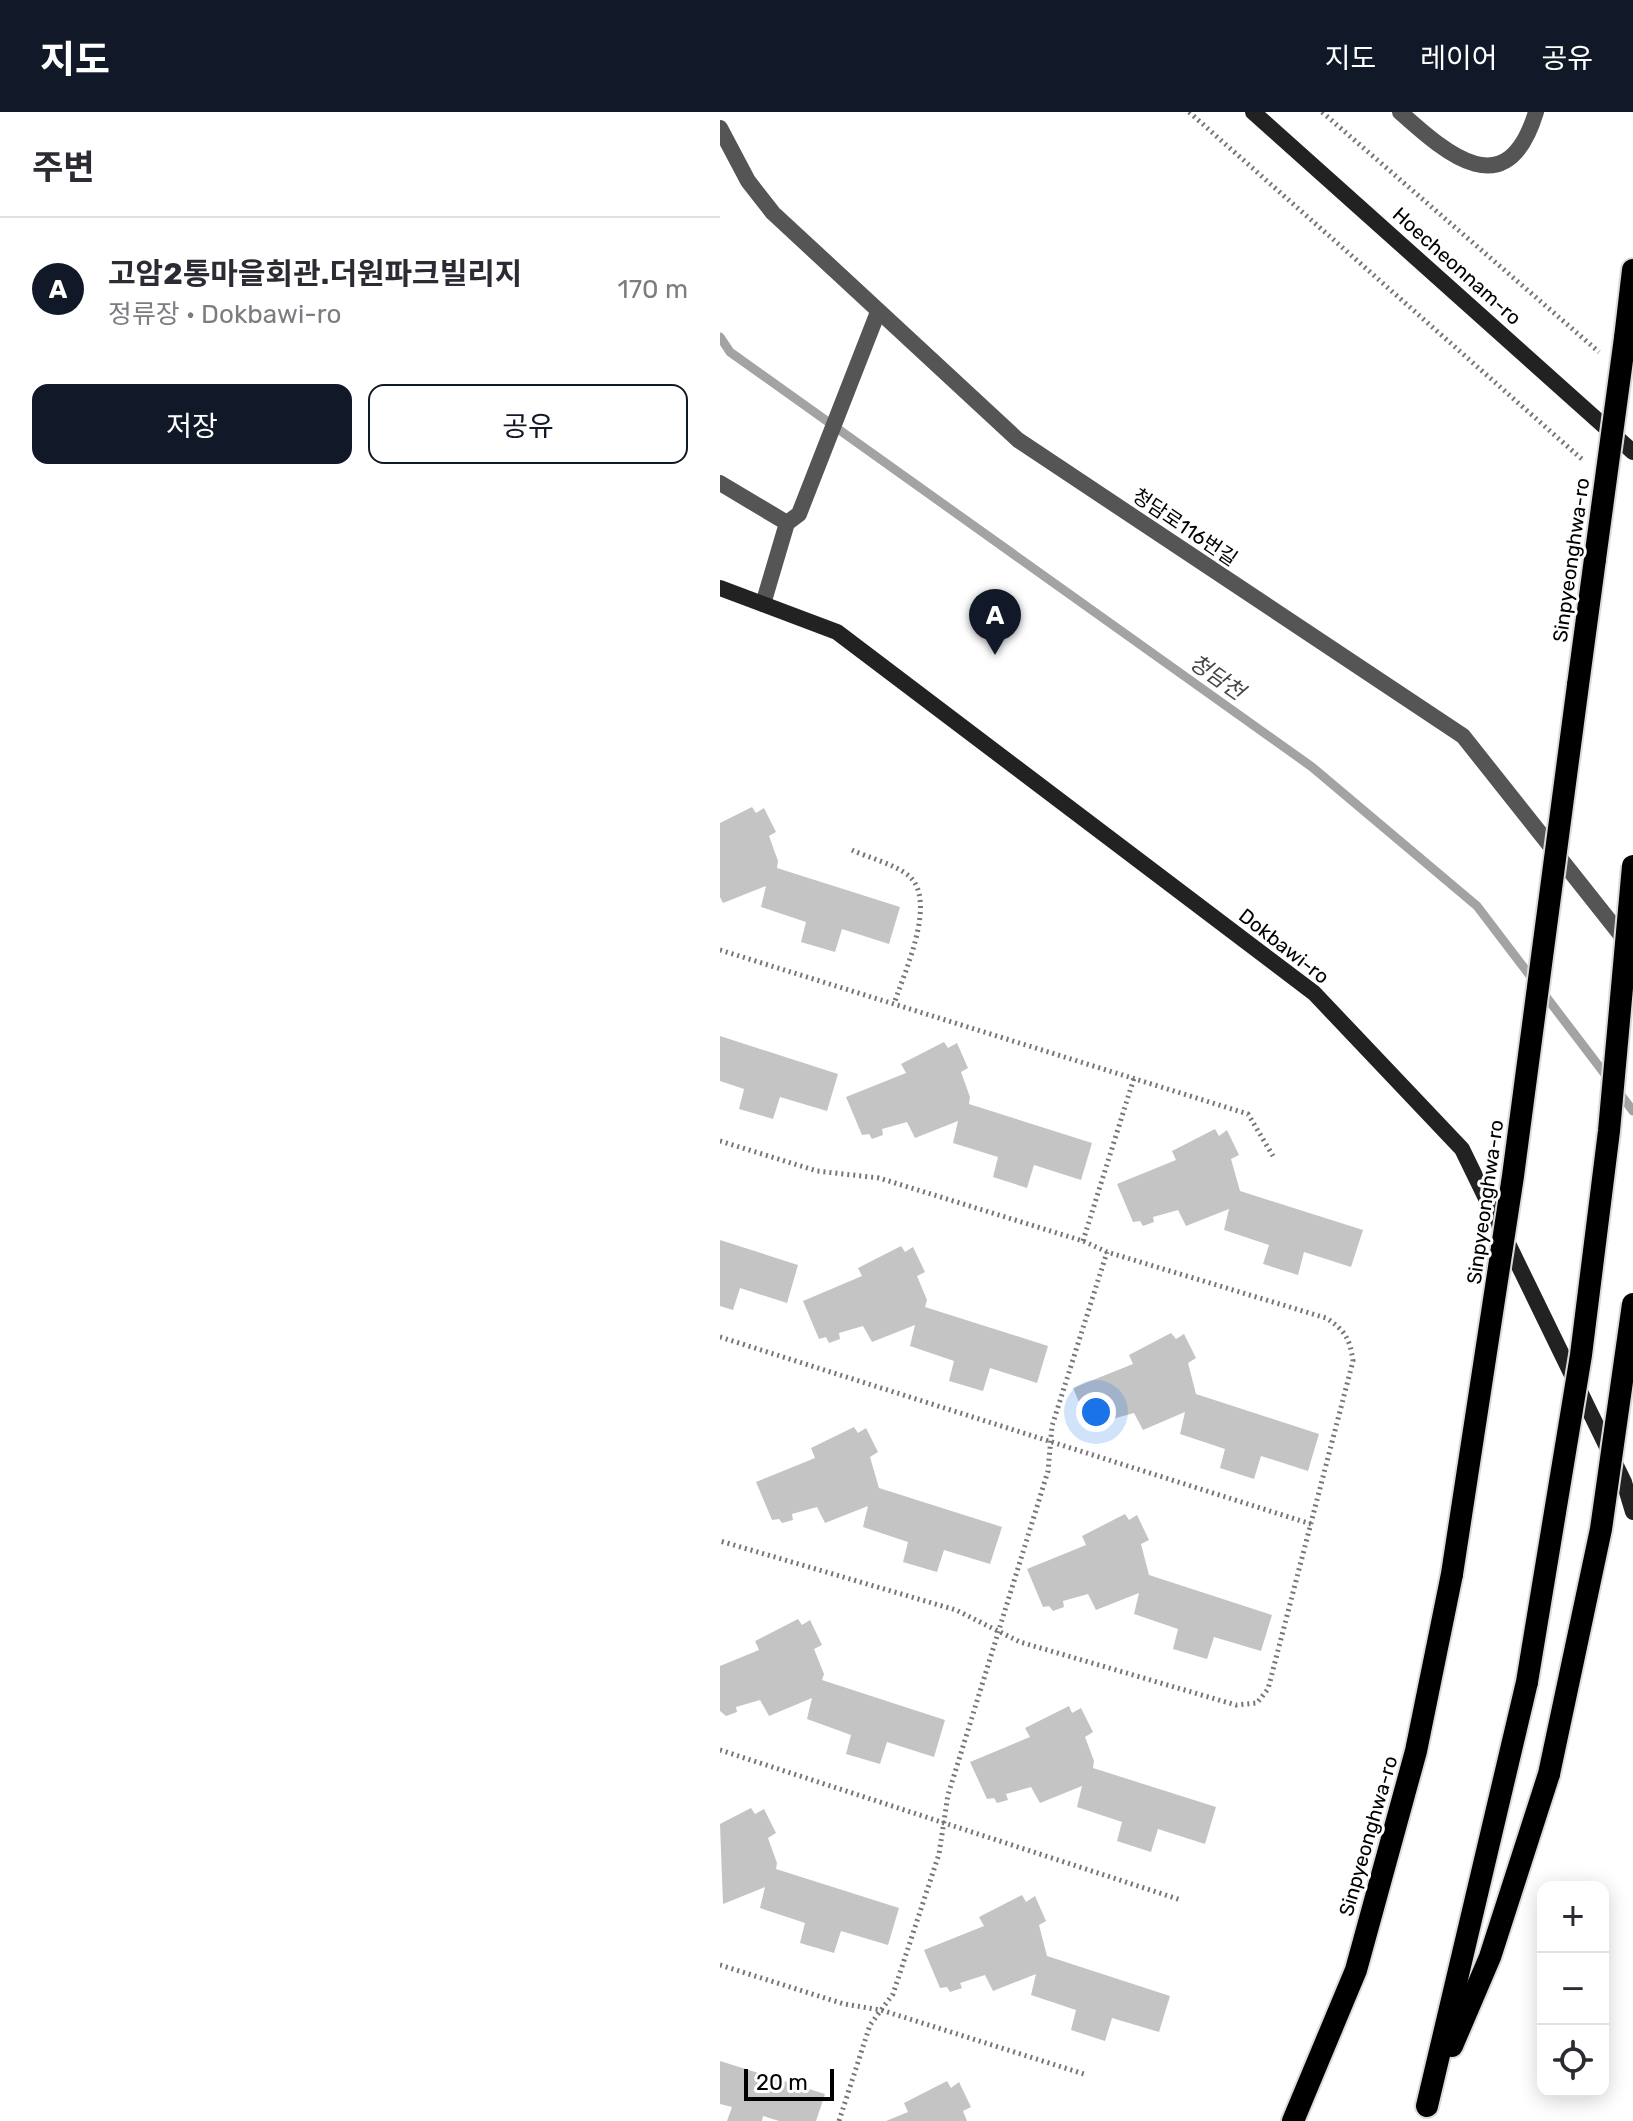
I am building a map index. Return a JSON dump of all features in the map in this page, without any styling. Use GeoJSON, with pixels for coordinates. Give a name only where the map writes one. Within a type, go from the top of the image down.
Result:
{"type":"FeatureCollection","features":[{"type":"Feature","properties":{"kind":"highway","name":"Sinpyeonghwa-ro"},"geometry":{"type":"LineString","coordinates":[[1293,2121],[1356,1970],[1416,1751],[1452,1574],[1513,1176],[1633,270]]}},
{"type":"Feature","properties":{"kind":"highway"},"geometry":{"type":"LineString","coordinates":[[1424,2113],[1527,1682],[1581,1355],[1609,1131],[1633,866]]}},
{"type":"Feature","properties":{"kind":"highway"},"geometry":{"type":"LineString","coordinates":[[1424,2113],[1490,1957],[1549,1774],[1601,1529],[1633,1304]]}},
{"type":"Feature","properties":{"kind":"main road","name":"Hoecheonnam-ro"},"geometry":{"type":"LineString","coordinates":[[1253,112],[1633,452]]}},
{"type":"Feature","properties":{"kind":"main road","name":"Dokbawi-ro"},"geometry":{"type":"LineString","coordinates":[[720,588],[837,632],[1314,993],[1462,1149],[1624,1482],[1633,1512]]}},
{"type":"Feature","properties":{"kind":"street"},"geometry":{"type":"LineString","coordinates":[[1400,112],[1452,156],[1484,165],[1502,163],[1521,149],[1536,112]]}},
{"type":"Feature","properties":{"kind":"street","name":"청담로116번길"},"geometry":{"type":"LineString","coordinates":[[720,128],[748,181],[773,213],[1018,440],[1463,736],[1633,951]]}},
{"type":"Feature","properties":{"kind":"street"},"geometry":{"type":"LineString","coordinates":[[763,604],[793,519],[878,312]]}},
{"type":"Feature","properties":{"kind":"street"},"geometry":{"type":"LineString","coordinates":[[720,483],[793,519]]}},
{"type":"Feature","properties":{"kind":"path"},"geometry":{"type":"LineString","coordinates":[[1189,112],[1588,465]]}},
{"type":"Feature","properties":{"kind":"path"},"geometry":{"type":"LineString","coordinates":[[1322,112],[1610,362]]}},
{"type":"Feature","properties":{"kind":"path"},"geometry":{"type":"LineString","coordinates":[[852,850],[909,876],[921,895],[922,915],[894,1004]]}},
{"type":"Feature","properties":{"kind":"path"},"geometry":{"type":"LineString","coordinates":[[720,950],[1248,1114],[1273,1156]]}},
{"type":"Feature","properties":{"kind":"path"},"geometry":{"type":"LineString","coordinates":[[1083,1241],[1134,1078]]}},
{"type":"Feature","properties":{"kind":"path"},"geometry":{"type":"LineString","coordinates":[[720,1141],[817,1171],[879,1178],[1312,1314],[1342,1328],[1350,1342],[1353,1361],[1268,1689],[1257,1703],[1236,1705],[1020,1642],[956,1610],[720,1541]]}},
{"type":"Feature","properties":{"kind":"path"},"geometry":{"type":"LineString","coordinates":[[839,2121],[870,2025],[893,1994],[939,1854],[948,1795],[1048,1471],[1052,1426],[1107,1252]]}},
{"type":"Feature","properties":{"kind":"path"},"geometry":{"type":"LineString","coordinates":[[720,1337],[1311,1524]]}},
{"type":"Feature","properties":{"kind":"path"},"geometry":{"type":"LineString","coordinates":[[720,1750],[1181,1900]]}},
{"type":"Feature","properties":{"kind":"path"},"geometry":{"type":"LineString","coordinates":[[720,1965],[844,2004],[881,2010],[1084,2074]]}},
{"type":"Feature","properties":{"kind":"building"},"geometry":{"type":"Polygon","coordinates":[[[752,807],[756,813],[764,808],[776,832],[769,836],[778,861],[777,868],[900,907],[889,944],[842,929],[835,952],[801,942],[806,922],[761,907],[766,886],[723,903],[720,897],[720,823],[752,807]]]}},
{"type":"Feature","properties":{"kind":"building"},"geometry":{"type":"Polygon","coordinates":[[[720,1036],[838,1074],[827,1111],[780,1097],[773,1119],[739,1109],[744,1089],[720,1081],[720,1036]]]}},
{"type":"Feature","properties":{"kind":"building"},"geometry":{"type":"Polygon","coordinates":[[[944,1042],[948,1048],[957,1043],[968,1068],[961,1072],[970,1097],[969,1104],[1092,1143],[1081,1180],[1034,1165],[1027,1188],[993,1177],[998,1157],[953,1143],[958,1121],[915,1138],[907,1122],[882,1129],[883,1135],[872,1139],[869,1134],[862,1135],[846,1097],[906,1073],[901,1064],[944,1042]]]}},
{"type":"Feature","properties":{"kind":"building"},"geometry":{"type":"Polygon","coordinates":[[[1215,1129],[1219,1136],[1227,1130],[1239,1155],[1231,1159],[1240,1191],[1363,1230],[1351,1267],[1304,1252],[1298,1275],[1263,1264],[1269,1245],[1224,1230],[1229,1209],[1186,1226],[1178,1210],[1153,1217],[1154,1222],[1143,1226],[1140,1221],[1133,1222],[1117,1184],[1176,1160],[1172,1151],[1215,1129]]]}},
{"type":"Feature","properties":{"kind":"building"},"geometry":{"type":"Polygon","coordinates":[[[720,1240],[798,1265],[787,1303],[740,1288],[733,1310],[720,1306],[720,1240]]]}},
{"type":"Feature","properties":{"kind":"building"},"geometry":{"type":"Polygon","coordinates":[[[901,1246],[905,1252],[913,1247],[925,1272],[917,1276],[927,1300],[925,1307],[1048,1346],[1037,1383],[990,1368],[983,1391],[949,1381],[954,1361],[910,1346],[915,1325],[872,1342],[863,1326],[839,1333],[840,1339],[829,1343],[826,1337],[819,1339],[803,1301],[862,1276],[858,1268],[901,1246]]]}},
{"type":"Feature","properties":{"kind":"building"},"geometry":{"type":"Polygon","coordinates":[[[1171,1333],[1176,1339],[1184,1334],[1196,1358],[1188,1363],[1196,1394],[1319,1434],[1308,1471],[1261,1456],[1254,1479],[1220,1468],[1225,1449],[1180,1434],[1185,1412],[1143,1430],[1134,1413],[1109,1420],[1111,1426],[1100,1430],[1097,1425],[1089,1426],[1073,1388],[1133,1364],[1129,1355],[1171,1333]]]}},
{"type":"Feature","properties":{"kind":"building"},"geometry":{"type":"Polygon","coordinates":[[[854,1427],[858,1433],[866,1428],[878,1452],[870,1457],[879,1488],[1002,1527],[990,1564],[944,1550],[937,1572],[903,1562],[908,1542],[863,1527],[868,1506],[825,1523],[817,1507],[792,1514],[793,1520],[782,1523],[779,1519],[772,1520],[756,1482],[815,1458],[811,1448],[854,1427]]]}},
{"type":"Feature","properties":{"kind":"building"},"geometry":{"type":"Polygon","coordinates":[[[1125,1514],[1129,1520],[1137,1515],[1149,1540],[1141,1544],[1149,1575],[1272,1615],[1261,1651],[1214,1637],[1207,1659],[1173,1649],[1178,1629],[1134,1614],[1139,1593],[1096,1610],[1088,1594],[1063,1601],[1064,1607],[1053,1611],[1049,1606],[1043,1607],[1027,1569],[1086,1545],[1082,1536],[1125,1514]]]}},
{"type":"Feature","properties":{"kind":"building"},"geometry":{"type":"Polygon","coordinates":[[[798,1619],[802,1625],[810,1620],[822,1645],[814,1649],[824,1674],[822,1680],[945,1720],[934,1757],[887,1742],[880,1764],[846,1754],[851,1735],[807,1719],[812,1698],[769,1716],[760,1700],[736,1707],[737,1712],[726,1716],[720,1711],[720,1666],[759,1650],[755,1641],[798,1619]]]}},
{"type":"Feature","properties":{"kind":"building"},"geometry":{"type":"Polygon","coordinates":[[[1069,1706],[1072,1713],[1081,1708],[1093,1732],[1085,1737],[1094,1761],[1093,1768],[1216,1807],[1205,1844],[1158,1829],[1151,1852],[1117,1841],[1122,1822],[1077,1807],[1082,1786],[1040,1803],[1031,1787],[1006,1794],[1008,1800],[997,1803],[994,1798],[987,1799],[970,1762],[1030,1737],[1025,1728],[1069,1706]]]}},
{"type":"Feature","properties":{"kind":"building"},"geometry":{"type":"Polygon","coordinates":[[[751,1808],[755,1814],[764,1809],[776,1833],[768,1838],[777,1863],[776,1869],[899,1908],[888,1945],[841,1931],[834,1953],[800,1943],[805,1923],[760,1908],[765,1887],[723,1904],[720,1824],[751,1808]]]}},
{"type":"Feature","properties":{"kind":"building"},"geometry":{"type":"Polygon","coordinates":[[[1022,1895],[1026,1902],[1035,1896],[1046,1921],[1039,1925],[1047,1956],[1170,1996],[1159,2032],[1112,2018],[1105,2041],[1071,2030],[1076,2010],[1031,1995],[1036,1974],[993,1991],[985,1975],[960,1983],[962,1988],[950,1992],[947,1987],[940,1988],[924,1950],[984,1926],[979,1917],[1022,1895]]]}},
{"type":"Feature","properties":{"kind":"building"},"geometry":{"type":"Polygon","coordinates":[[[720,2061],[825,2094],[816,2121],[779,2121],[763,2116],[762,2121],[727,2121],[732,2107],[720,2104],[720,2061]]]}},
{"type":"Feature","properties":{"kind":"building"},"geometry":{"type":"Polygon","coordinates":[[[947,2081],[951,2088],[959,2082],[971,2107],[963,2111],[967,2121],[886,2121],[908,2112],[904,2103],[947,2081]]]}},
{"type":"Feature","properties":{"kind":"waterway","name":"청담천"},"geometry":{"type":"LineString","coordinates":[[720,337],[730,352],[1312,767],[1477,906],[1633,1111]]}},
{"type":"Feature","properties":{"kind":"place","name":"고암2통마을회관.더원파크빌리지"},"geometry":{"type":"Point","coordinates":[995,655]}}]}
